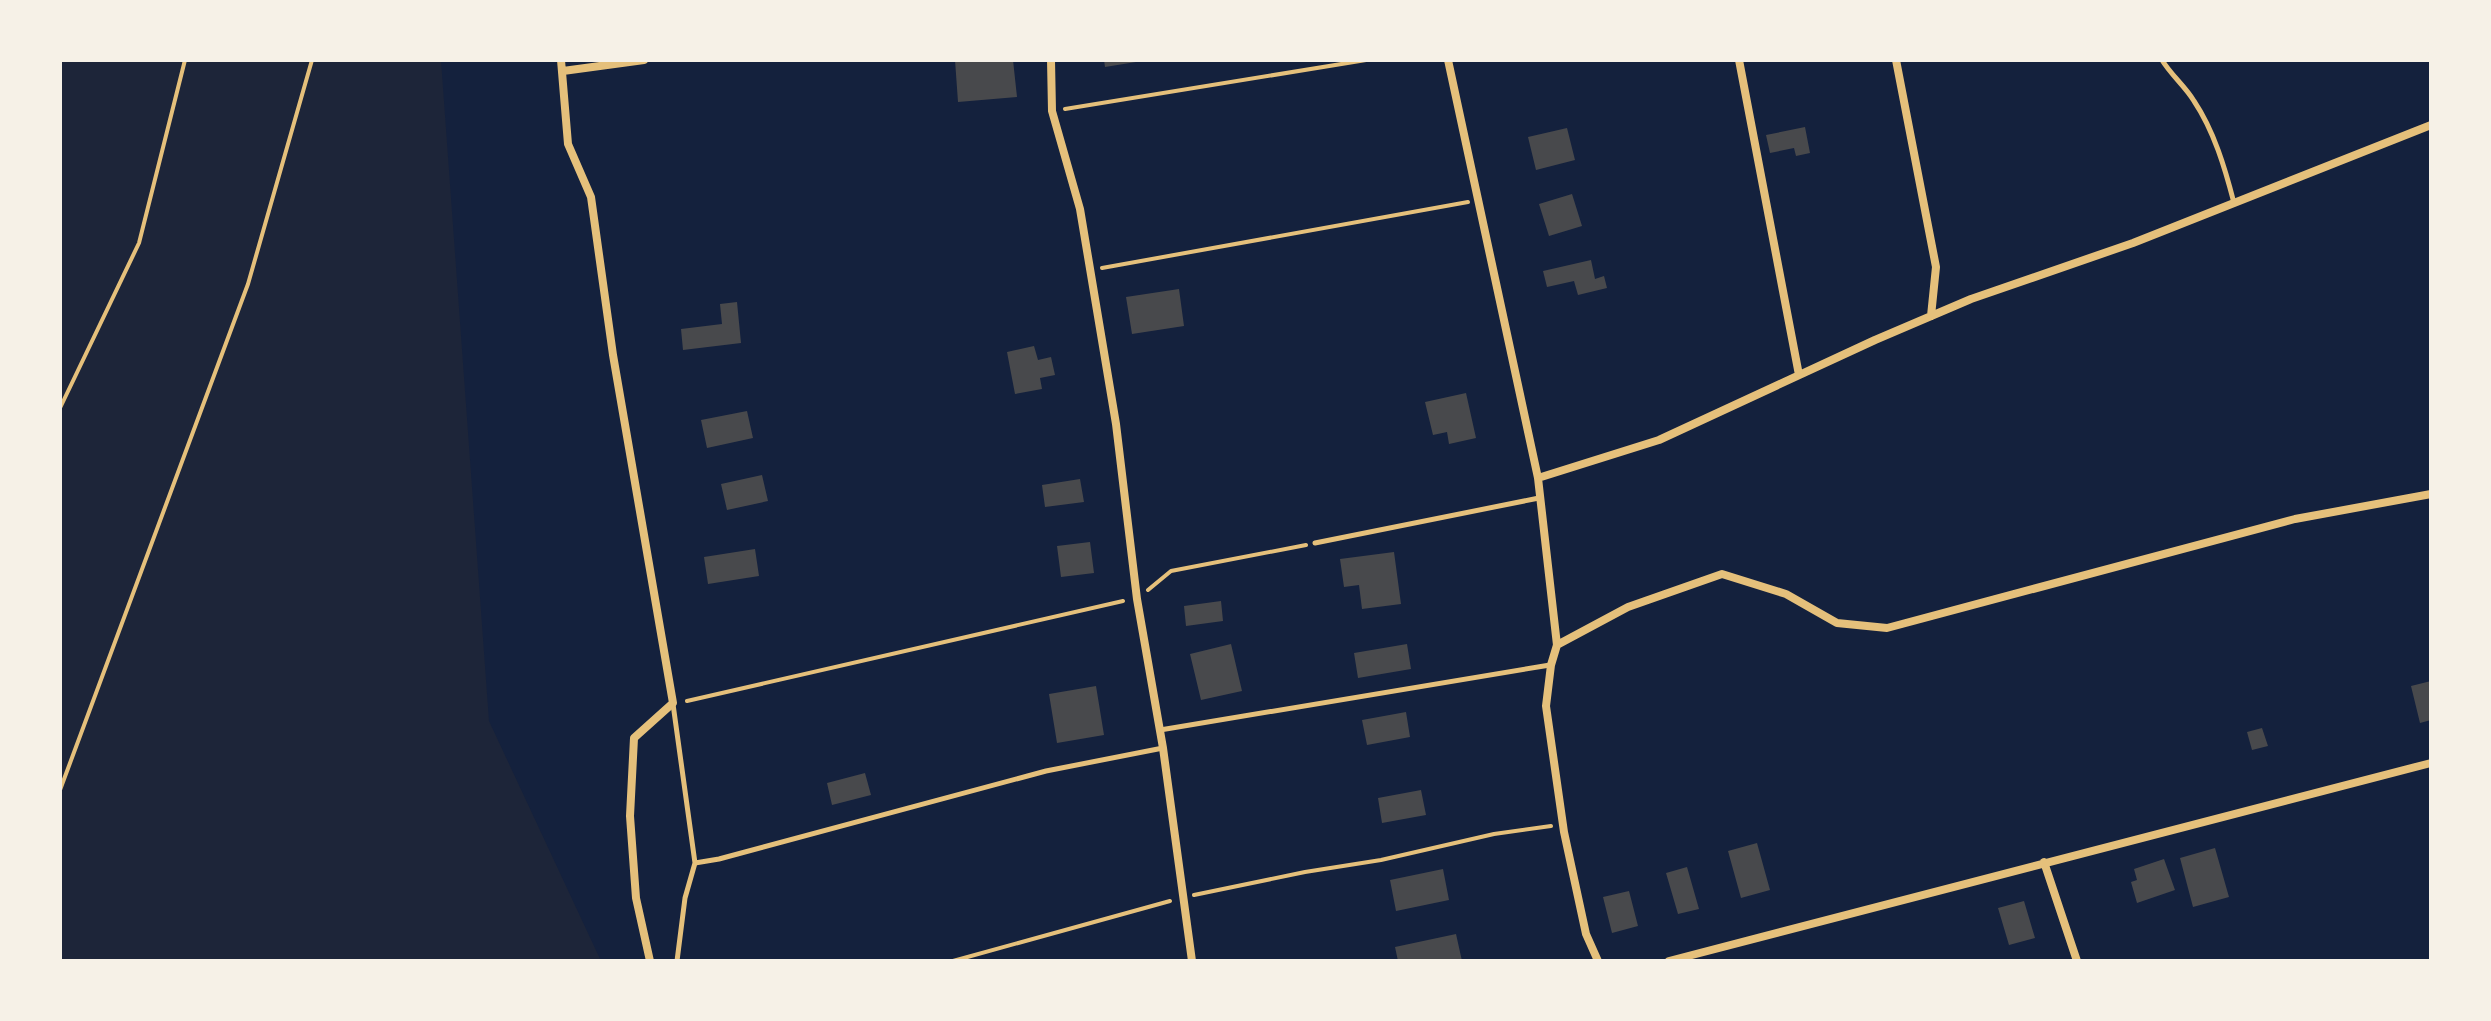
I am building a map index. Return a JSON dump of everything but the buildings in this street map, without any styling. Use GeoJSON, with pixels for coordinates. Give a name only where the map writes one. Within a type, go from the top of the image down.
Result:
{"type":"FeatureCollection","features":[{"type":"Feature","properties":{"kind":"street"},"geometry":{"type":"LineString","coordinates":[[561,60],[568,144],[591,197],[613,355],[673,703],[634,738],[630,816],[636,898],[650,961]]}},
{"type":"Feature","properties":{"kind":"street"},"geometry":{"type":"LineString","coordinates":[[563,71],[644,60]]}},
{"type":"Feature","properties":{"kind":"street"},"geometry":{"type":"LineString","coordinates":[[1051,60],[1052,111],[1080,209],[1116,424],[1137,599],[1163,748],[1192,961]]}},
{"type":"Feature","properties":{"kind":"street"},"geometry":{"type":"LineString","coordinates":[[1448,60],[1538,478],[1557,645],[1546,706],[1562,824],[1586,934],[1598,961]]}},
{"type":"Feature","properties":{"kind":"street"},"geometry":{"type":"LineString","coordinates":[[1739,60],[1799,375]]}},
{"type":"Feature","properties":{"kind":"street"},"geometry":{"type":"LineString","coordinates":[[1896,60],[1936,267],[1931,316]]}},
{"type":"Feature","properties":{"kind":"street"},"geometry":{"type":"LineString","coordinates":[[1538,478],[1659,440],[1971,299],[2133,243],[2431,125]]}},
{"type":"Feature","properties":{"kind":"street"},"geometry":{"type":"LineString","coordinates":[[1557,645],[1628,607],[1722,574],[1786,594],[1837,623],[1887,628],[2295,519],[2431,494]]}},
{"type":"Feature","properties":{"kind":"street"},"geometry":{"type":"LineString","coordinates":[[1669,961],[2431,763]]}},
{"type":"Feature","properties":{"kind":"street"},"geometry":{"type":"LineString","coordinates":[[2044,862],[2077,961]]}},
{"type":"Feature","properties":{"kind":"lane"},"geometry":{"type":"LineString","coordinates":[[2162,60],[2194,100],[2224,166],[2234,203]]}},
{"type":"Feature","properties":{"kind":"lane"},"geometry":{"type":"LineString","coordinates":[[1315,543],[1540,498]]}},
{"type":"Feature","properties":{"kind":"lane"},"geometry":{"type":"LineString","coordinates":[[1160,730],[1551,665]]}},
{"type":"Feature","properties":{"kind":"lane"},"geometry":{"type":"LineString","coordinates":[[673,703],[695,863],[685,898],[677,961]]}},
{"type":"Feature","properties":{"kind":"lane"},"geometry":{"type":"LineString","coordinates":[[695,863],[1046,771],[1163,748]]}},
{"type":"Feature","properties":{"kind":"path"},"geometry":{"type":"LineString","coordinates":[[60,408],[139,243],[185,60]]}},
{"type":"Feature","properties":{"kind":"path"},"geometry":{"type":"LineString","coordinates":[[60,790],[248,284],[312,60]]}},
{"type":"Feature","properties":{"kind":"path"},"geometry":{"type":"LineString","coordinates":[[1052,111],[1366,60]]}},
{"type":"Feature","properties":{"kind":"path"},"geometry":{"type":"LineString","coordinates":[[1090,270],[1478,201]]}},
{"type":"Feature","properties":{"kind":"path"},"geometry":{"type":"LineString","coordinates":[[673,703],[711,698],[1066,612],[1137,599],[1171,571],[1315,543]]}},
{"type":"Feature","properties":{"kind":"path"},"geometry":{"type":"LineString","coordinates":[[953,961],[1183,898],[1305,872],[1381,860],[1494,834],[1562,824]]}},
{"type":"Feature","properties":{"kind":"shaded area"},"geometry":{"type":"Polygon","coordinates":[[[60,60],[441,60],[489,721],[601,961],[60,961],[60,60]]]}}]}
